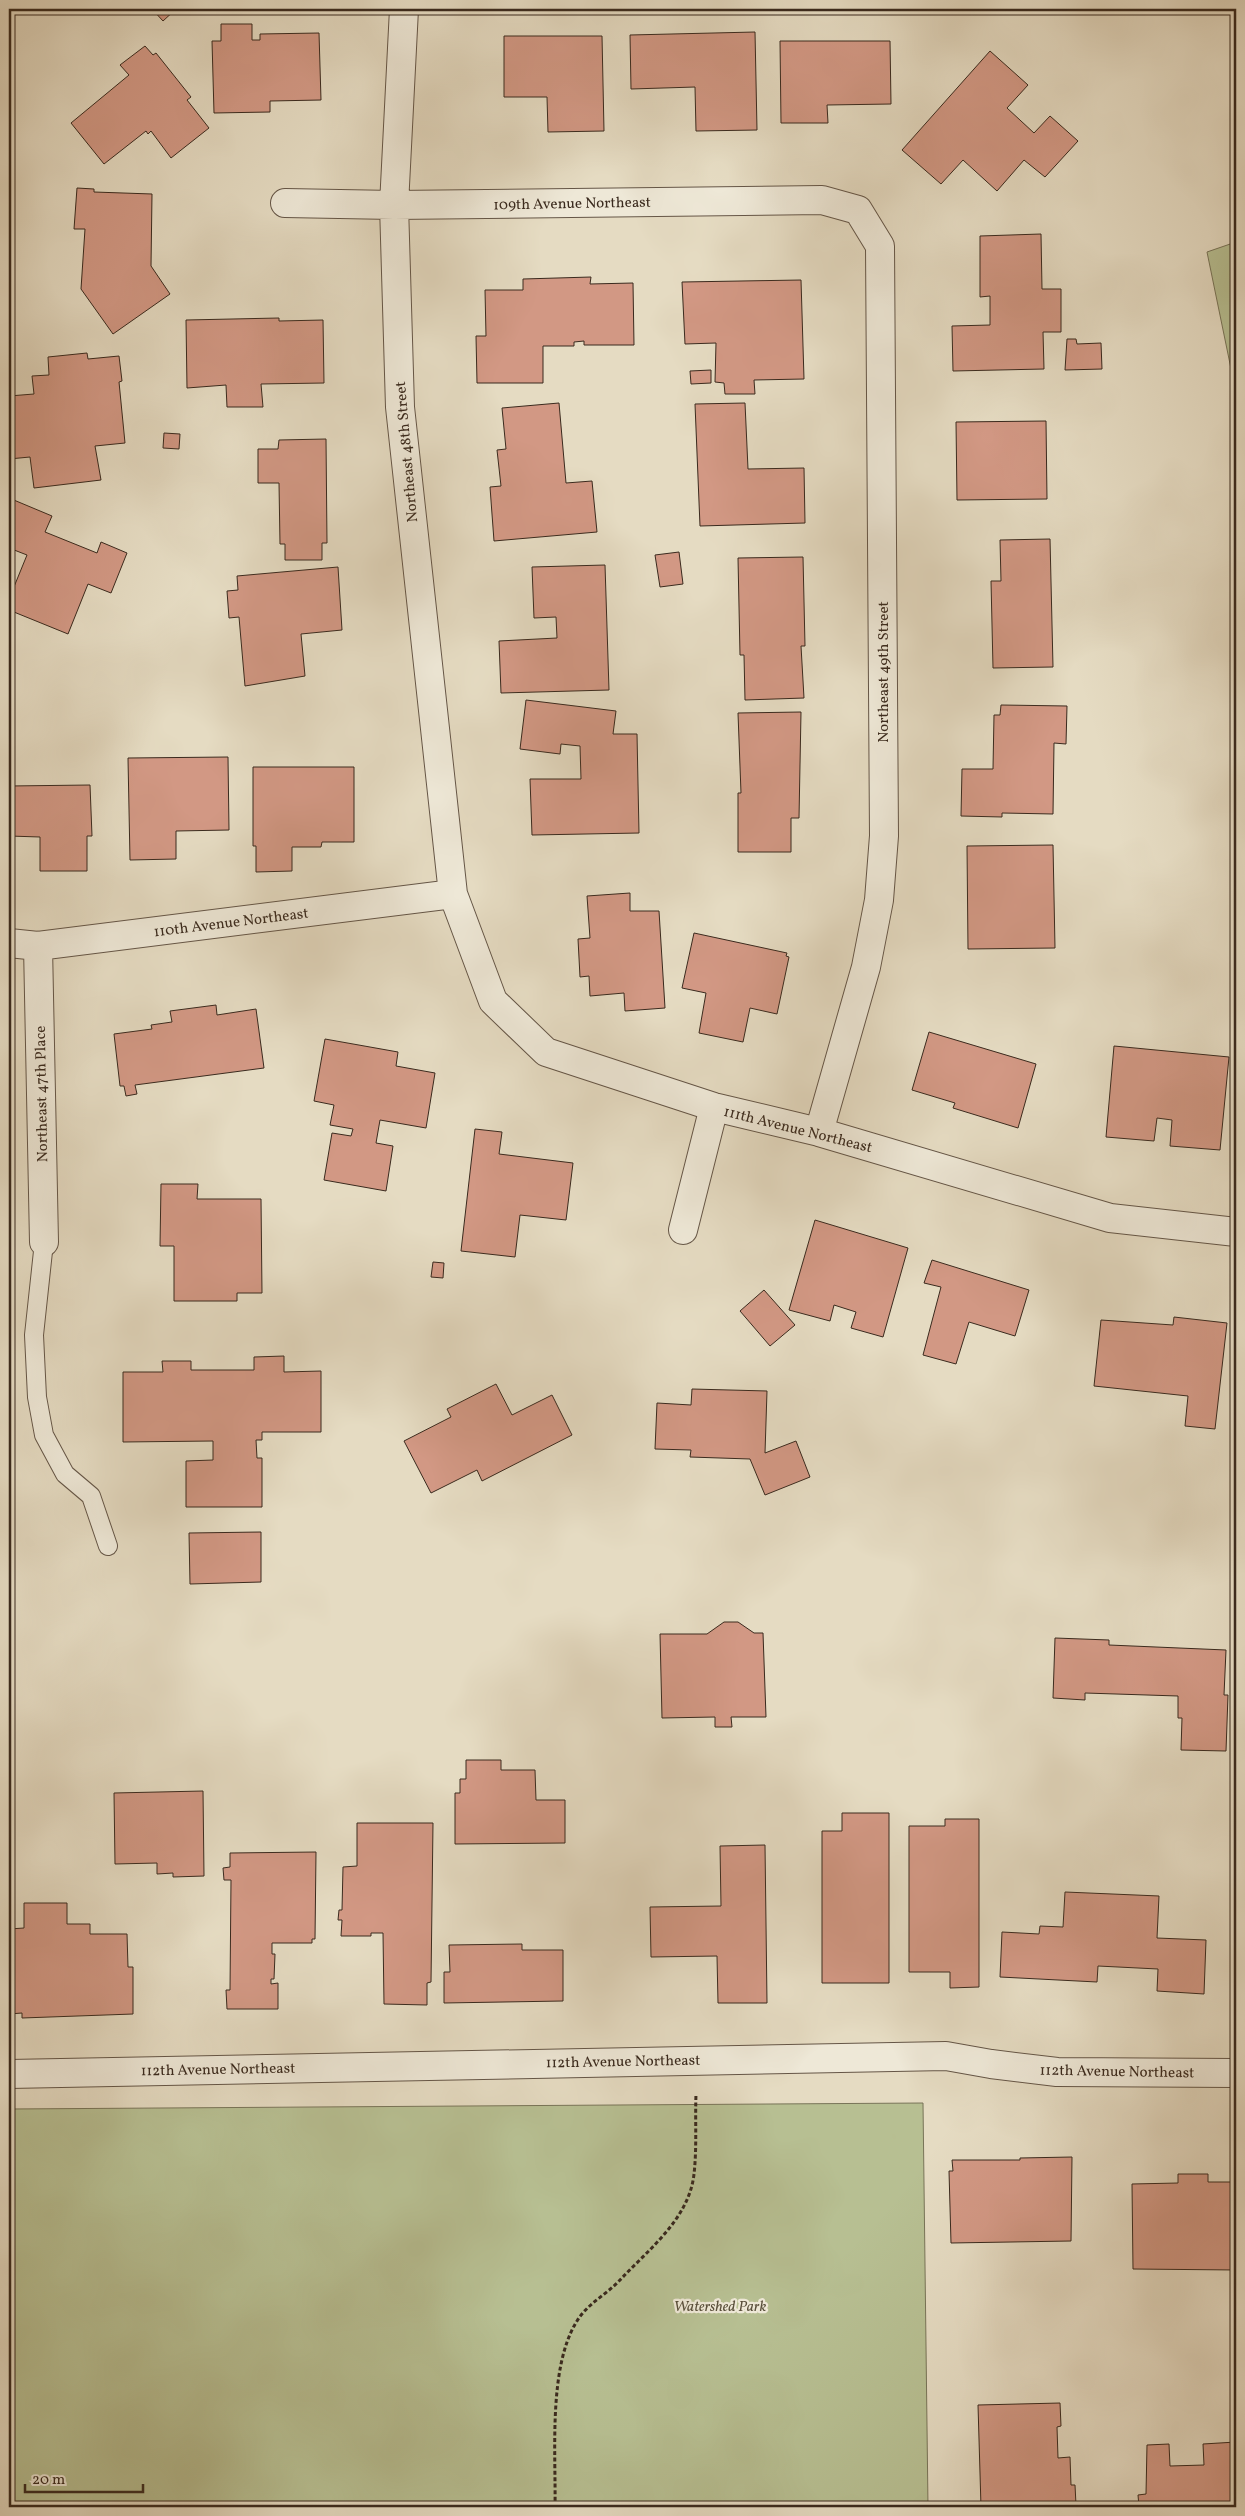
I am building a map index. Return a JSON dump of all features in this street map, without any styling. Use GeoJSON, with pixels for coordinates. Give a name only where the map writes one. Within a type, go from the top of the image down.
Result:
{"type":"FeatureCollection","features":[{"type":"Feature","properties":{"kind":"street","name":"Northeast 48th Street"},"geometry":{"type":"LineString","coordinates":[[404,9],[394,205],[400,407],[453,894]]}},
{"type":"Feature","properties":{"kind":"street","name":"109th Avenue Northeast"},"geometry":{"type":"LineString","coordinates":[[285,204],[394,205],[822,200],[858,210]]}},
{"type":"Feature","properties":{"kind":"street","name":"Northeast 49th Street"},"geometry":{"type":"LineString","coordinates":[[819,1132],[866,967],[879,900],[884,836],[880,246],[858,210]]}},
{"type":"Feature","properties":{"kind":"street","name":"110th Avenue Northeast"},"geometry":{"type":"LineString","coordinates":[[9,943],[38,946],[453,894]]}},
{"type":"Feature","properties":{"kind":"street","name":"111th Avenue Northeast"},"geometry":{"type":"LineString","coordinates":[[453,894],[493,1000],[546,1052],[714,1107],[819,1132],[1110,1218],[1236,1232]]}},
{"type":"Feature","properties":{"kind":"street","name":"Northeast 47th Place"},"geometry":{"type":"LineString","coordinates":[[38,946],[44,1242]]}},
{"type":"Feature","properties":{"kind":"street"},"geometry":{"type":"LineString","coordinates":[[682,1230],[714,1107]]}},
{"type":"Feature","properties":{"kind":"street","name":"112th Avenue Northeast"},"geometry":{"type":"LineString","coordinates":[[9,2074],[946,2056],[1057,2072],[1236,2073]]}},
{"type":"Feature","properties":{"kind":"lane"},"geometry":{"type":"LineString","coordinates":[[44,1242],[34,1335],[37,1397],[44,1435],[65,1474],[91,1496],[108,1546]]}},
{"type":"Feature","properties":{"kind":"path"},"geometry":{"type":"LineString","coordinates":[[555,2507],[557,2381],[566,2350],[576,2322],[590,2303],[611,2289],[667,2232],[685,2206],[694,2175],[696,2100]]}},
{"type":"Feature","properties":{"kind":"green space"},"geometry":{"type":"Polygon","coordinates":[[[1236,242],[1236,393],[1207,252],[1236,242]]]}},
{"type":"Feature","properties":{"kind":"green space","name":"Watershed Park"},"geometry":{"type":"Polygon","coordinates":[[[923,2103],[928,2507],[9,2507],[9,2109],[923,2103]]]}},
{"type":"Feature","properties":{"kind":"building"},"geometry":{"type":"Polygon","coordinates":[[[152,9],[176,9],[163,21],[152,9]]]}},
{"type":"Feature","properties":{"kind":"building"},"geometry":{"type":"Polygon","coordinates":[[[221,24],[252,24],[252,40],[260,40],[260,34],[319,33],[321,100],[270,101],[270,112],[214,113],[212,41],[221,41],[221,24]]]}},
{"type":"Feature","properties":{"kind":"building"},"geometry":{"type":"Polygon","coordinates":[[[755,32],[757,130],[696,131],[695,87],[631,89],[630,35],[755,32]]]}},
{"type":"Feature","properties":{"kind":"building"},"geometry":{"type":"Polygon","coordinates":[[[504,36],[602,36],[604,131],[548,132],[547,97],[504,97],[504,36]]]}},
{"type":"Feature","properties":{"kind":"building"},"geometry":{"type":"Polygon","coordinates":[[[780,41],[890,41],[891,104],[827,105],[828,123],[781,123],[780,41]]]}},
{"type":"Feature","properties":{"kind":"building"},"geometry":{"type":"Polygon","coordinates":[[[145,46],[153,55],[156,53],[191,97],[187,100],[209,128],[171,158],[151,131],[148,134],[146,131],[104,164],[71,123],[129,75],[120,65],[145,46]]]}},
{"type":"Feature","properties":{"kind":"building"},"geometry":{"type":"Polygon","coordinates":[[[990,51],[1028,85],[1007,108],[1034,133],[1050,116],[1078,141],[1045,177],[1024,160],[997,191],[963,160],[941,184],[902,150],[990,51]]]}},
{"type":"Feature","properties":{"kind":"building"},"geometry":{"type":"Polygon","coordinates":[[[77,188],[94,189],[94,192],[152,194],[151,266],[170,294],[113,334],[81,289],[85,229],[74,229],[77,188]]]}},
{"type":"Feature","properties":{"kind":"building"},"geometry":{"type":"Polygon","coordinates":[[[1041,234],[1042,289],[1061,289],[1061,332],[1043,332],[1044,369],[953,371],[952,326],[990,325],[990,296],[980,297],[980,236],[1041,234]]]}},
{"type":"Feature","properties":{"kind":"building"},"geometry":{"type":"Polygon","coordinates":[[[591,277],[590,284],[633,283],[634,345],[584,345],[584,341],[574,342],[574,346],[543,346],[543,383],[477,383],[476,336],[486,336],[485,290],[523,290],[523,279],[591,277]]]}},
{"type":"Feature","properties":{"kind":"building"},"geometry":{"type":"Polygon","coordinates":[[[801,280],[804,379],[754,380],[755,394],[725,394],[724,383],[715,382],[716,343],[685,344],[682,282],[801,280]]]}},
{"type":"Feature","properties":{"kind":"building"},"geometry":{"type":"Polygon","coordinates":[[[279,318],[279,321],[323,320],[324,383],[261,384],[263,407],[227,407],[226,385],[187,388],[186,320],[279,318]]]}},
{"type":"Feature","properties":{"kind":"building"},"geometry":{"type":"Polygon","coordinates":[[[1067,339],[1076,339],[1077,344],[1101,343],[1102,369],[1065,370],[1067,339]]]}},
{"type":"Feature","properties":{"kind":"building"},"geometry":{"type":"Polygon","coordinates":[[[87,353],[88,359],[119,356],[122,381],[119,382],[125,443],[95,446],[101,480],[34,488],[30,457],[9,459],[9,396],[34,394],[32,376],[49,375],[48,357],[87,353]]]}},
{"type":"Feature","properties":{"kind":"building"},"geometry":{"type":"Polygon","coordinates":[[[711,370],[711,383],[691,384],[690,371],[711,370]]]}},
{"type":"Feature","properties":{"kind":"building"},"geometry":{"type":"Polygon","coordinates":[[[559,403],[566,483],[592,481],[597,532],[494,541],[490,487],[501,486],[497,450],[506,449],[502,408],[559,403]]]}},
{"type":"Feature","properties":{"kind":"building"},"geometry":{"type":"Polygon","coordinates":[[[745,403],[748,469],[804,468],[805,523],[700,526],[695,404],[745,403]]]}},
{"type":"Feature","properties":{"kind":"building"},"geometry":{"type":"Polygon","coordinates":[[[1046,421],[1047,499],[957,500],[956,422],[1046,421]]]}},
{"type":"Feature","properties":{"kind":"building"},"geometry":{"type":"Polygon","coordinates":[[[164,433],[180,434],[179,449],[163,448],[164,433]]]}},
{"type":"Feature","properties":{"kind":"building"},"geometry":{"type":"Polygon","coordinates":[[[326,439],[327,543],[322,543],[322,560],[285,560],[285,544],[280,544],[279,483],[258,483],[258,449],[278,449],[279,440],[326,439]]]}},
{"type":"Feature","properties":{"kind":"building"},"geometry":{"type":"Polygon","coordinates":[[[9,498],[52,516],[45,532],[97,553],[101,542],[127,553],[111,593],[88,584],[68,634],[9,610],[9,599],[27,555],[9,548],[9,498]]]}},
{"type":"Feature","properties":{"kind":"building"},"geometry":{"type":"Polygon","coordinates":[[[1050,539],[1053,667],[993,668],[991,581],[1001,581],[1000,540],[1050,539]]]}},
{"type":"Feature","properties":{"kind":"building"},"geometry":{"type":"Polygon","coordinates":[[[679,552],[683,584],[660,587],[655,555],[679,552]]]}},
{"type":"Feature","properties":{"kind":"building"},"geometry":{"type":"Polygon","coordinates":[[[803,557],[805,646],[801,646],[804,698],[745,700],[744,655],[740,655],[738,558],[803,557]]]}},
{"type":"Feature","properties":{"kind":"building"},"geometry":{"type":"Polygon","coordinates":[[[605,565],[609,690],[501,693],[499,641],[557,638],[556,617],[534,618],[532,567],[605,565]]]}},
{"type":"Feature","properties":{"kind":"building"},"geometry":{"type":"Polygon","coordinates":[[[338,567],[342,630],[301,634],[305,676],[245,686],[239,617],[229,618],[227,591],[238,590],[237,576],[338,567]]]}},
{"type":"Feature","properties":{"kind":"building"},"geometry":{"type":"Polygon","coordinates":[[[526,700],[616,711],[613,734],[637,734],[639,833],[532,835],[530,779],[581,779],[580,746],[561,744],[560,754],[520,749],[526,700]]]}},
{"type":"Feature","properties":{"kind":"building"},"geometry":{"type":"Polygon","coordinates":[[[1001,705],[1067,706],[1066,744],[1054,743],[1053,814],[1002,813],[1002,817],[961,816],[962,769],[993,769],[994,715],[1000,715],[1001,705]]]}},
{"type":"Feature","properties":{"kind":"building"},"geometry":{"type":"Polygon","coordinates":[[[801,712],[799,818],[791,818],[791,852],[738,852],[738,793],[741,793],[738,713],[801,712]]]}},
{"type":"Feature","properties":{"kind":"building"},"geometry":{"type":"Polygon","coordinates":[[[228,757],[229,830],[176,831],[176,859],[130,860],[128,758],[228,757]]]}},
{"type":"Feature","properties":{"kind":"building"},"geometry":{"type":"Polygon","coordinates":[[[253,767],[354,767],[354,842],[322,842],[321,847],[292,847],[292,871],[256,872],[256,846],[253,846],[253,767]]]}},
{"type":"Feature","properties":{"kind":"building"},"geometry":{"type":"Polygon","coordinates":[[[90,785],[92,836],[87,836],[87,871],[40,871],[40,837],[9,836],[9,786],[90,785]]]}},
{"type":"Feature","properties":{"kind":"building"},"geometry":{"type":"Polygon","coordinates":[[[1053,845],[1055,948],[968,949],[967,846],[1053,845]]]}},
{"type":"Feature","properties":{"kind":"building"},"geometry":{"type":"Polygon","coordinates":[[[630,893],[630,911],[659,911],[665,1008],[625,1011],[624,993],[590,996],[589,976],[580,977],[578,939],[590,938],[587,896],[630,893]]]}},
{"type":"Feature","properties":{"kind":"building"},"geometry":{"type":"Polygon","coordinates":[[[694,933],[787,953],[786,956],[789,957],[777,1014],[750,1008],[743,1042],[699,1033],[706,993],[682,988],[694,933]]]}},
{"type":"Feature","properties":{"kind":"building"},"geometry":{"type":"Polygon","coordinates":[[[216,1005],[217,1015],[256,1009],[264,1068],[135,1085],[137,1094],[126,1096],[124,1086],[120,1086],[114,1034],[152,1029],[151,1025],[172,1022],[170,1011],[216,1005]]]}},
{"type":"Feature","properties":{"kind":"building"},"geometry":{"type":"Polygon","coordinates":[[[929,1032],[1036,1064],[1018,1128],[953,1108],[955,1103],[912,1090],[929,1032]]]}},
{"type":"Feature","properties":{"kind":"building"},"geometry":{"type":"Polygon","coordinates":[[[325,1039],[398,1052],[396,1066],[435,1073],[426,1128],[380,1120],[376,1143],[393,1146],[386,1191],[324,1180],[332,1133],[351,1136],[353,1129],[330,1125],[334,1105],[314,1101],[325,1039]]]}},
{"type":"Feature","properties":{"kind":"building"},"geometry":{"type":"Polygon","coordinates":[[[1114,1046],[1229,1057],[1220,1150],[1170,1146],[1172,1120],[1157,1118],[1154,1141],[1106,1137],[1114,1046]]]}},
{"type":"Feature","properties":{"kind":"building"},"geometry":{"type":"Polygon","coordinates":[[[475,1129],[502,1132],[499,1154],[573,1163],[566,1220],[520,1215],[515,1257],[461,1251],[475,1129]]]}},
{"type":"Feature","properties":{"kind":"building"},"geometry":{"type":"Polygon","coordinates":[[[161,1184],[198,1184],[197,1199],[261,1199],[262,1293],[237,1293],[237,1301],[174,1301],[174,1246],[160,1246],[161,1184]]]}},
{"type":"Feature","properties":{"kind":"building"},"geometry":{"type":"Polygon","coordinates":[[[815,1220],[908,1248],[883,1337],[851,1328],[856,1312],[834,1305],[830,1321],[789,1310],[815,1220]]]}},
{"type":"Feature","properties":{"kind":"building"},"geometry":{"type":"Polygon","coordinates":[[[932,1260],[1029,1290],[1015,1336],[969,1322],[956,1364],[923,1355],[941,1287],[924,1283],[932,1260]]]}},
{"type":"Feature","properties":{"kind":"building"},"geometry":{"type":"Polygon","coordinates":[[[433,1262],[444,1263],[443,1278],[431,1277],[433,1262]]]}},
{"type":"Feature","properties":{"kind":"building"},"geometry":{"type":"Polygon","coordinates":[[[764,1290],[795,1325],[770,1346],[740,1311],[764,1290]]]}},
{"type":"Feature","properties":{"kind":"building"},"geometry":{"type":"Polygon","coordinates":[[[1174,1317],[1227,1323],[1215,1429],[1185,1426],[1188,1396],[1094,1386],[1101,1320],[1173,1325],[1174,1317]]]}},
{"type":"Feature","properties":{"kind":"building"},"geometry":{"type":"Polygon","coordinates":[[[284,1356],[284,1372],[321,1371],[321,1432],[262,1432],[262,1440],[256,1440],[257,1458],[262,1458],[262,1507],[186,1507],[186,1461],[213,1460],[213,1441],[123,1442],[123,1372],[163,1372],[162,1361],[191,1361],[191,1370],[254,1370],[254,1357],[284,1356]]]}},
{"type":"Feature","properties":{"kind":"building"},"geometry":{"type":"Polygon","coordinates":[[[496,1384],[512,1415],[552,1395],[572,1435],[482,1481],[477,1470],[431,1493],[404,1441],[451,1417],[447,1409],[496,1384]]]}},
{"type":"Feature","properties":{"kind":"building"},"geometry":{"type":"Polygon","coordinates":[[[692,1389],[767,1391],[765,1453],[796,1441],[810,1477],[765,1495],[750,1459],[690,1457],[691,1450],[655,1449],[657,1403],[691,1405],[692,1389]]]}},
{"type":"Feature","properties":{"kind":"building"},"geometry":{"type":"Polygon","coordinates":[[[1236,1451],[1236,1474],[1234,1474],[1236,1451]]]}},
{"type":"Feature","properties":{"kind":"building"},"geometry":{"type":"Polygon","coordinates":[[[261,1532],[261,1582],[190,1584],[189,1533],[261,1532]]]}},
{"type":"Feature","properties":{"kind":"building"},"geometry":{"type":"Polygon","coordinates":[[[724,1622],[738,1622],[754,1633],[763,1633],[766,1717],[731,1717],[732,1727],[715,1727],[715,1717],[662,1718],[660,1634],[707,1634],[724,1622]]]}},
{"type":"Feature","properties":{"kind":"building"},"geometry":{"type":"Polygon","coordinates":[[[1055,1638],[1109,1640],[1109,1645],[1226,1650],[1224,1695],[1228,1695],[1226,1751],[1181,1750],[1182,1718],[1178,1718],[1178,1696],[1085,1693],[1085,1700],[1053,1698],[1055,1638]]]}},
{"type":"Feature","properties":{"kind":"building"},"geometry":{"type":"Polygon","coordinates":[[[466,1760],[501,1760],[501,1770],[535,1770],[536,1800],[565,1800],[565,1843],[455,1844],[455,1793],[460,1793],[460,1779],[466,1779],[466,1760]]]}},
{"type":"Feature","properties":{"kind":"building"},"geometry":{"type":"Polygon","coordinates":[[[203,1791],[204,1876],[173,1877],[173,1873],[157,1874],[157,1863],[115,1864],[114,1793],[203,1791]]]}},
{"type":"Feature","properties":{"kind":"building"},"geometry":{"type":"Polygon","coordinates":[[[842,1813],[889,1813],[889,1983],[822,1983],[822,1831],[842,1831],[842,1813]]]}},
{"type":"Feature","properties":{"kind":"building"},"geometry":{"type":"Polygon","coordinates":[[[945,1819],[979,1819],[979,1987],[950,1988],[950,1972],[909,1972],[909,1826],[945,1826],[945,1819]]]}},
{"type":"Feature","properties":{"kind":"building"},"geometry":{"type":"Polygon","coordinates":[[[357,1823],[433,1823],[431,1982],[427,1983],[427,2005],[384,2004],[383,1933],[371,1933],[371,1936],[341,1936],[342,1920],[338,1920],[339,1910],[342,1910],[343,1867],[357,1866],[357,1823]]]}},
{"type":"Feature","properties":{"kind":"building"},"geometry":{"type":"Polygon","coordinates":[[[765,1845],[767,2003],[718,2003],[717,1956],[651,1957],[650,1907],[721,1906],[720,1846],[765,1845]]]}},
{"type":"Feature","properties":{"kind":"building"},"geometry":{"type":"Polygon","coordinates":[[[316,1852],[315,1939],[312,1939],[312,1943],[272,1943],[272,1954],[275,1954],[274,1979],[271,1979],[271,1984],[278,1983],[278,2009],[227,2009],[226,1990],[230,1990],[231,1880],[224,1880],[223,1868],[230,1867],[230,1853],[316,1852]]]}},
{"type":"Feature","properties":{"kind":"building"},"geometry":{"type":"Polygon","coordinates":[[[1065,1892],[1159,1896],[1157,1938],[1206,1940],[1204,1994],[1157,1991],[1158,1969],[1098,1966],[1097,1982],[1000,1977],[1002,1932],[1039,1934],[1040,1926],[1063,1927],[1065,1892]]]}},
{"type":"Feature","properties":{"kind":"building"},"geometry":{"type":"Polygon","coordinates":[[[24,1903],[67,1903],[67,1924],[90,1924],[90,1934],[127,1934],[128,1967],[133,1967],[133,2014],[22,2018],[22,2013],[9,2014],[9,1929],[24,1928],[24,1903]]]}},
{"type":"Feature","properties":{"kind":"building"},"geometry":{"type":"Polygon","coordinates":[[[522,1944],[522,1950],[563,1950],[563,2001],[444,2003],[444,1972],[450,1972],[449,1945],[522,1944]]]}},
{"type":"Feature","properties":{"kind":"building"},"geometry":{"type":"Polygon","coordinates":[[[1072,2157],[1071,2241],[951,2243],[949,2171],[953,2171],[952,2160],[1020,2160],[1020,2158],[1072,2157]]]}},
{"type":"Feature","properties":{"kind":"building"},"geometry":{"type":"Polygon","coordinates":[[[1178,2174],[1208,2174],[1208,2182],[1236,2182],[1236,2270],[1133,2269],[1132,2184],[1178,2183],[1178,2174]]]}},
{"type":"Feature","properties":{"kind":"building"},"geometry":{"type":"Polygon","coordinates":[[[1060,2403],[1061,2426],[1057,2427],[1058,2458],[1070,2457],[1071,2485],[1075,2485],[1076,2505],[1071,2507],[981,2507],[978,2405],[1060,2403]]]}},
{"type":"Feature","properties":{"kind":"building"},"geometry":{"type":"Polygon","coordinates":[[[1236,2442],[1236,2507],[1139,2507],[1138,2495],[1146,2494],[1147,2445],[1169,2444],[1170,2466],[1204,2465],[1203,2444],[1236,2442]]]}}]}
